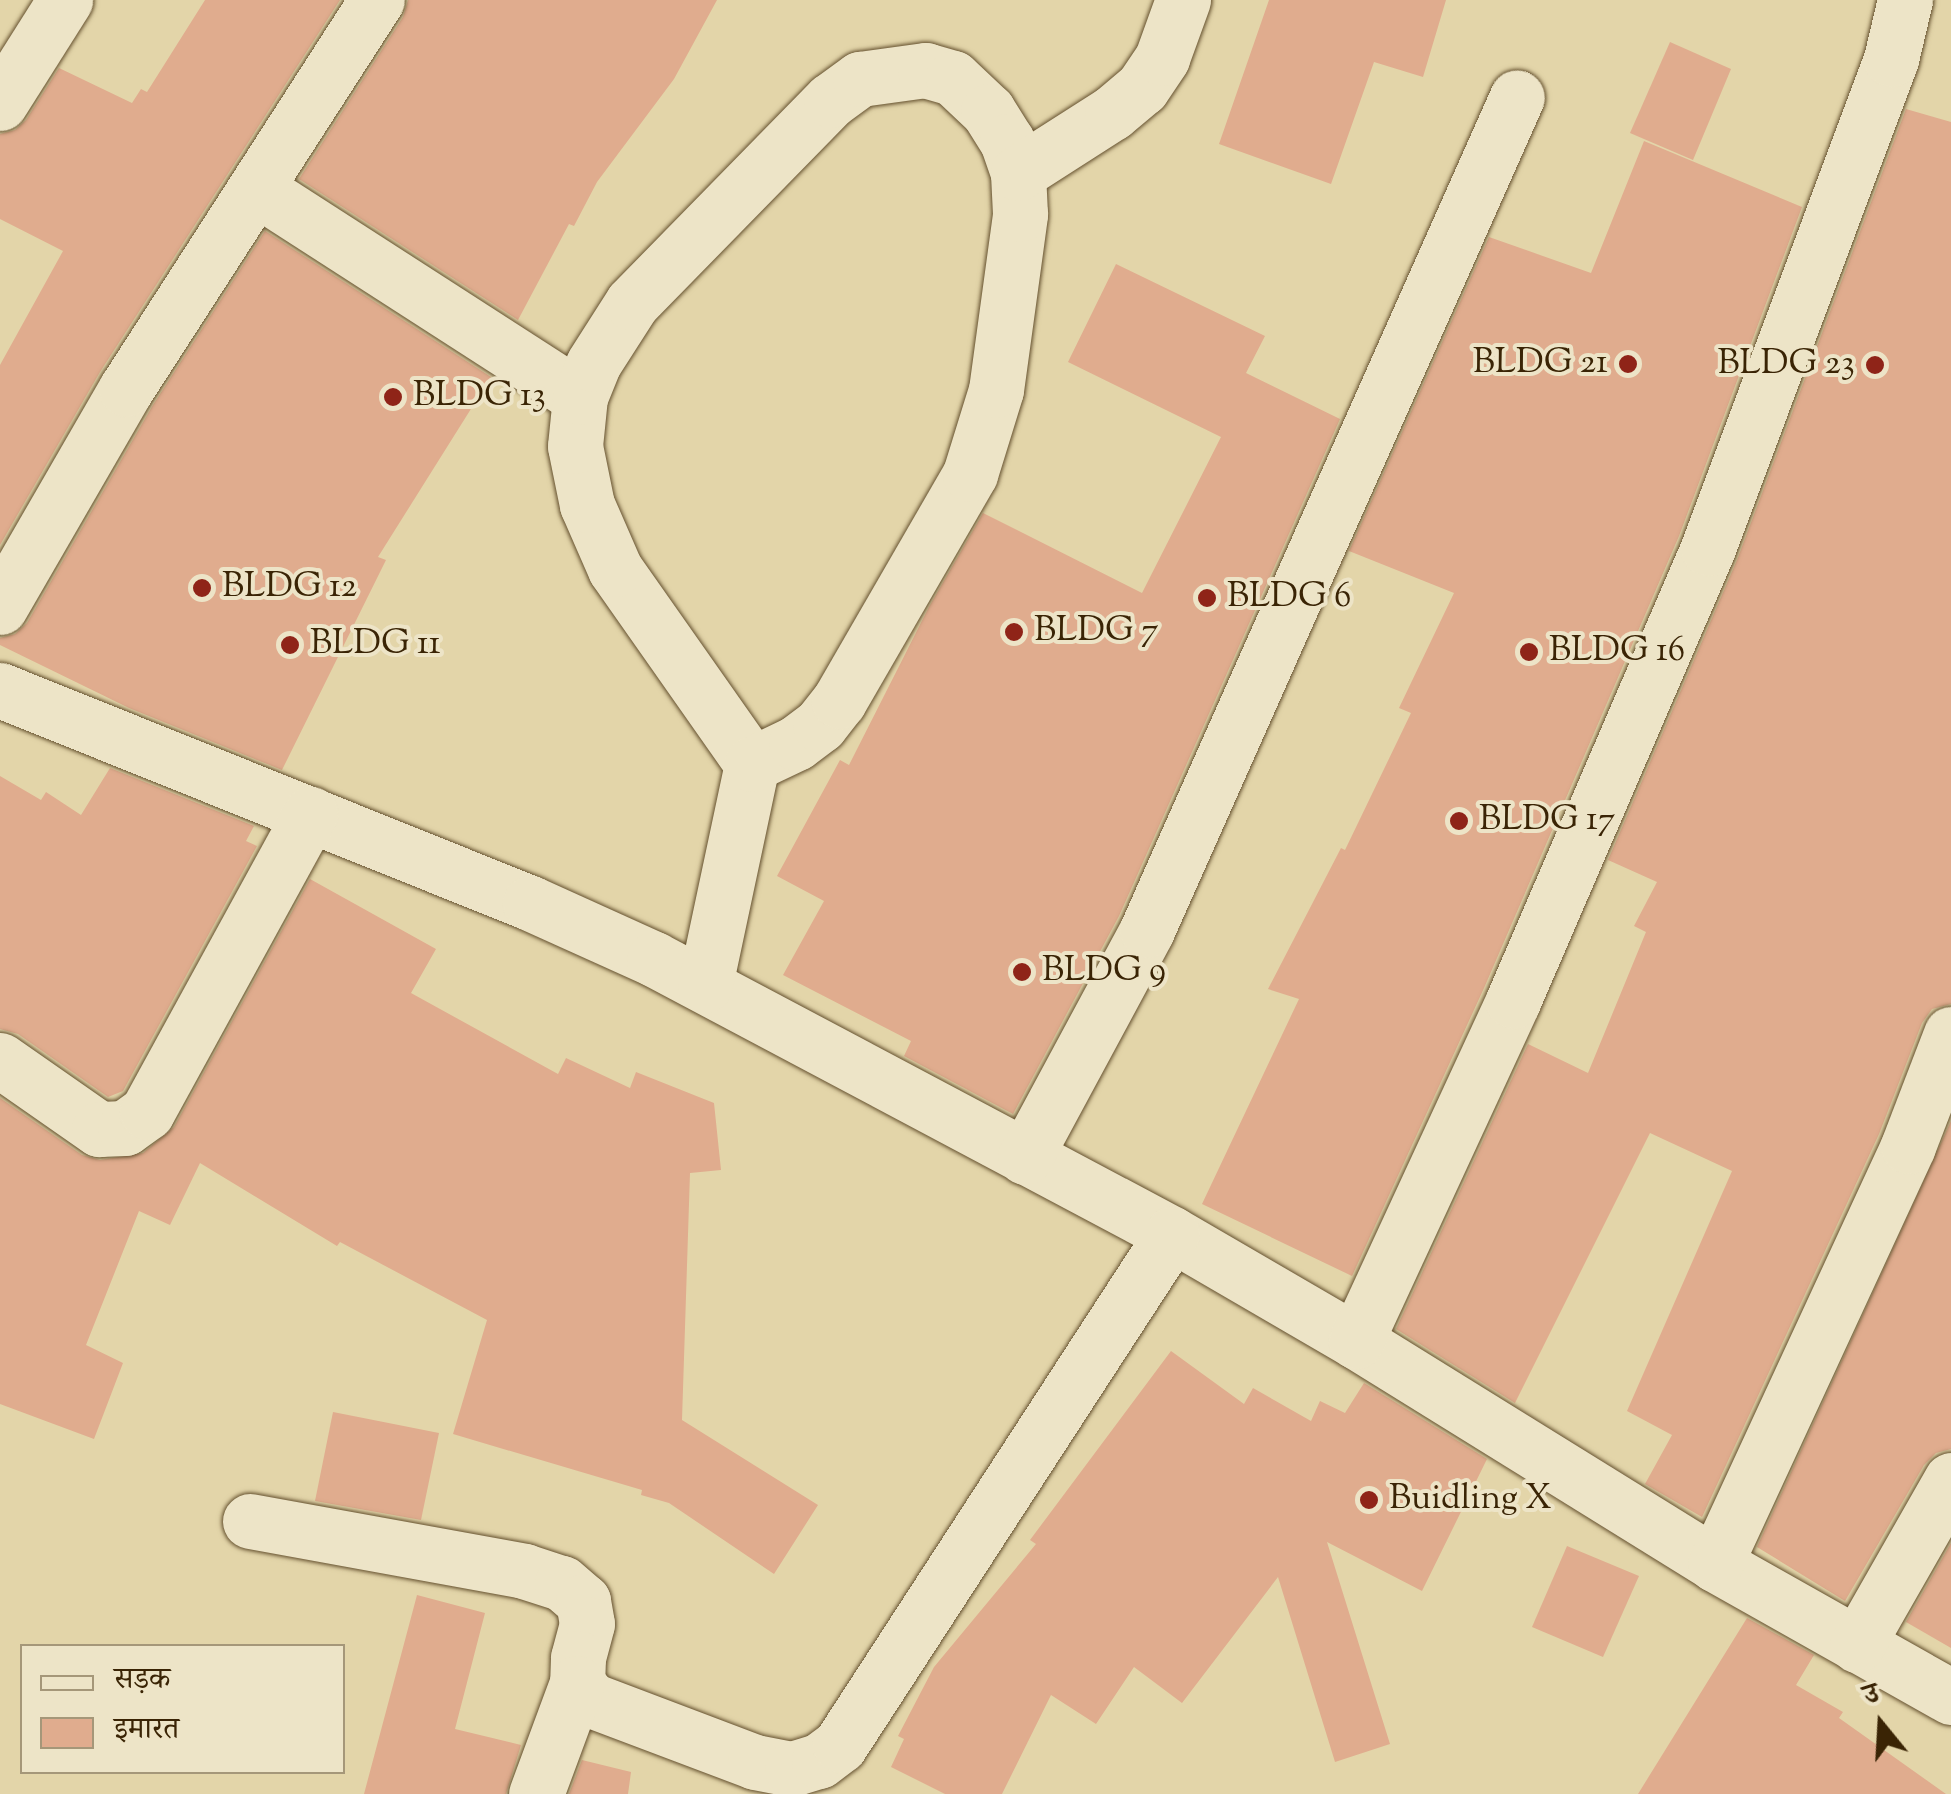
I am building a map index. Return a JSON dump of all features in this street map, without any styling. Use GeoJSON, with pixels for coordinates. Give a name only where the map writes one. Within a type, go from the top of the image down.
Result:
{"type":"FeatureCollection","features":[{"type":"Feature","properties":{"kind":"street"},"geometry":{"type":"LineString","coordinates":[[0,103],[65,0]]}},
{"type":"Feature","properties":{"kind":"street"},"geometry":{"type":"LineString","coordinates":[[0,607],[126,389],[377,0]]}},
{"type":"Feature","properties":{"kind":"street"},"geometry":{"type":"LineString","coordinates":[[1018,173],[1112,113],[1142,88],[1162,58],[1182,0]]}},
{"type":"Feature","properties":{"kind":"street"},"geometry":{"type":"LineString","coordinates":[[1356,1342],[1513,1001],[1708,548],[1891,59],[1904,0]]}},
{"type":"Feature","properties":{"kind":"street"},"geometry":{"type":"LineString","coordinates":[[704,986],[752,764],[615,569],[588,505],[581,476],[575,446],[580,398],[593,364],[632,304],[831,100],[860,79],[925,70],[952,78],[988,110],[1008,141],[1018,173],[1020,214],[996,390],[970,474],[840,701],[820,726],[796,743],[752,764]]}},
{"type":"Feature","properties":{"kind":"street"},"geometry":{"type":"LineString","coordinates":[[1025,1157],[1147,930],[1518,97]]}},
{"type":"Feature","properties":{"kind":"street"},"geometry":{"type":"LineString","coordinates":[[258,189],[580,398]]}},
{"type":"Feature","properties":{"kind":"street"},"geometry":{"type":"LineString","coordinates":[[0,690],[530,903],[704,986],[1172,1234],[1356,1342],[1715,1564],[1951,1696]]}},
{"type":"Feature","properties":{"kind":"street"},"geometry":{"type":"LineString","coordinates":[[0,1060],[99,1129],[126,1128],[147,1112],[310,814]]}},
{"type":"Feature","properties":{"kind":"street"},"geometry":{"type":"LineString","coordinates":[[1715,1564],[1908,1146],[1951,1034]]}},
{"type":"Feature","properties":{"kind":"street"},"geometry":{"type":"LineString","coordinates":[[577,1683],[591,1700],[617,1713],[755,1762],[792,1769],[819,1761],[840,1746],[1172,1234]]}},
{"type":"Feature","properties":{"kind":"street"},"geometry":{"type":"LineString","coordinates":[[1856,1645],[1951,1480]]}},
{"type":"Feature","properties":{"kind":"street"},"geometry":{"type":"LineString","coordinates":[[250,1521],[524,1571],[562,1583],[583,1601],[587,1624],[578,1658],[577,1683],[536,1794]]}},
{"type":"Feature","properties":{"kind":"building"},"geometry":{"type":"Polygon","coordinates":[[[205,0],[340,0],[100,372],[0,545],[0,365],[63,251],[0,219],[0,134],[15,130],[26,120],[59,68],[132,103],[141,89],[147,92],[205,0]]]}},
{"type":"Feature","properties":{"kind":"building"},"geometry":{"type":"Polygon","coordinates":[[[408,0],[717,0],[674,79],[597,182],[574,226],[569,224],[518,320],[299,179],[403,17],[408,0]]]}},
{"type":"Feature","properties":{"kind":"building"},"geometry":{"type":"Polygon","coordinates":[[[1269,0],[1446,0],[1423,77],[1374,62],[1331,184],[1219,144],[1269,0]]]}},
{"type":"Feature","properties":{"kind":"building"},"geometry":{"type":"Polygon","coordinates":[[[1670,42],[1731,69],[1693,160],[1630,133],[1670,42]]]}},
{"type":"Feature","properties":{"kind":"building"},"geometry":{"type":"Polygon","coordinates":[[[1906,109],[1951,122],[1951,1004],[1932,1009],[1922,1023],[1879,1134],[1702,1517],[1645,1484],[1672,1435],[1627,1411],[1732,1171],[1650,1133],[1515,1403],[1396,1329],[1528,1044],[1588,1073],[1646,932],[1634,926],[1657,882],[1608,860],[1737,560],[1906,109]]]}},
{"type":"Feature","properties":{"kind":"building"},"geometry":{"type":"Polygon","coordinates":[[[1644,141],[1802,207],[1679,536],[1484,988],[1352,1276],[1202,1204],[1299,999],[1268,989],[1341,848],[1345,850],[1411,713],[1399,708],[1454,593],[1349,551],[1489,237],[1591,273],[1644,141]]]}},
{"type":"Feature","properties":{"kind":"building"},"geometry":{"type":"Polygon","coordinates":[[[265,231],[491,377],[378,557],[386,560],[282,770],[129,708],[0,645],[0,638],[15,634],[27,623],[153,405],[265,231]]]}},
{"type":"Feature","properties":{"kind":"building"},"geometry":{"type":"Polygon","coordinates":[[[1116,264],[1265,336],[1246,373],[1340,419],[1119,916],[1013,1114],[904,1056],[911,1041],[783,975],[824,901],[777,876],[840,760],[849,765],[930,605],[983,513],[1142,593],[1221,437],[1068,362],[1116,264]]]}},
{"type":"Feature","properties":{"kind":"building"},"geometry":{"type":"Polygon","coordinates":[[[110,768],[254,826],[246,841],[257,846],[123,1091],[108,1097],[18,1034],[0,1029],[0,776],[41,800],[46,792],[81,815],[110,768]]]}},
{"type":"Feature","properties":{"kind":"building"},"geometry":{"type":"Polygon","coordinates":[[[310,879],[436,949],[411,993],[558,1074],[566,1058],[630,1088],[636,1072],[714,1103],[721,1170],[690,1173],[682,1420],[818,1505],[774,1574],[669,1503],[641,1495],[642,1490],[453,1434],[487,1320],[340,1242],[337,1246],[200,1163],[170,1225],[139,1211],[86,1345],[123,1363],[94,1439],[0,1404],[0,1098],[82,1155],[100,1160],[143,1153],[174,1127],[310,879]]]}},
{"type":"Feature","properties":{"kind":"building"},"geometry":{"type":"Polygon","coordinates":[[[1951,1121],[1951,1449],[1936,1453],[1924,1465],[1845,1601],[1757,1547],[1951,1121]]]}},
{"type":"Feature","properties":{"kind":"building"},"geometry":{"type":"Polygon","coordinates":[[[1171,1351],[1244,1404],[1253,1388],[1311,1421],[1320,1401],[1345,1413],[1364,1383],[1487,1459],[1422,1591],[1327,1542],[1390,1744],[1335,1762],[1278,1577],[1182,1703],[1134,1667],[1096,1724],[1051,1695],[1002,1794],[945,1794],[891,1767],[904,1739],[898,1736],[934,1667],[1036,1544],[1030,1540],[1171,1351]]]}},
{"type":"Feature","properties":{"kind":"building"},"geometry":{"type":"Polygon","coordinates":[[[333,1412],[439,1433],[421,1520],[315,1501],[333,1412]]]}},
{"type":"Feature","properties":{"kind":"building"},"geometry":{"type":"Polygon","coordinates":[[[1951,1543],[1951,1648],[1906,1622],[1951,1543]]]}},
{"type":"Feature","properties":{"kind":"building"},"geometry":{"type":"Polygon","coordinates":[[[1567,1546],[1639,1576],[1603,1657],[1532,1627],[1567,1546]]]}},
{"type":"Feature","properties":{"kind":"building"},"geometry":{"type":"Polygon","coordinates":[[[417,1595],[485,1613],[455,1729],[521,1745],[506,1794],[364,1794],[417,1595]]]}},
{"type":"Feature","properties":{"kind":"building"},"geometry":{"type":"Polygon","coordinates":[[[1747,1618],[1814,1655],[1796,1685],[1843,1712],[1839,1718],[1946,1794],[1638,1794],[1747,1618]]]}},
{"type":"Feature","properties":{"kind":"building"},"geometry":{"type":"Polygon","coordinates":[[[582,1760],[631,1772],[628,1794],[569,1794],[582,1760]]]}},
{"type":"Feature","properties":{"kind":"place","name":"BLDG 21"},"geometry":{"type":"Point","coordinates":[1628,364]}},
{"type":"Feature","properties":{"kind":"place","name":"BLDG 23"},"geometry":{"type":"Point","coordinates":[1875,365]}},
{"type":"Feature","properties":{"kind":"place","name":"BLDG 13"},"geometry":{"type":"Point","coordinates":[393,397]}},
{"type":"Feature","properties":{"kind":"place","name":"BLDG 12"},"geometry":{"type":"Point","coordinates":[202,588]}},
{"type":"Feature","properties":{"kind":"place","name":"BLDG 6"},"geometry":{"type":"Point","coordinates":[1207,598]}},
{"type":"Feature","properties":{"kind":"place","name":"BLDG 7"},"geometry":{"type":"Point","coordinates":[1014,632]}},
{"type":"Feature","properties":{"kind":"place","name":"BLDG 11"},"geometry":{"type":"Point","coordinates":[290,645]}},
{"type":"Feature","properties":{"kind":"place","name":"BLDG 16"},"geometry":{"type":"Point","coordinates":[1529,652]}},
{"type":"Feature","properties":{"kind":"place","name":"BLDG 17"},"geometry":{"type":"Point","coordinates":[1459,821]}},
{"type":"Feature","properties":{"kind":"place","name":"BLDG 9"},"geometry":{"type":"Point","coordinates":[1022,972]}},
{"type":"Feature","properties":{"kind":"place","name":"Buidling X"},"geometry":{"type":"Point","coordinates":[1369,1500]}}]}
